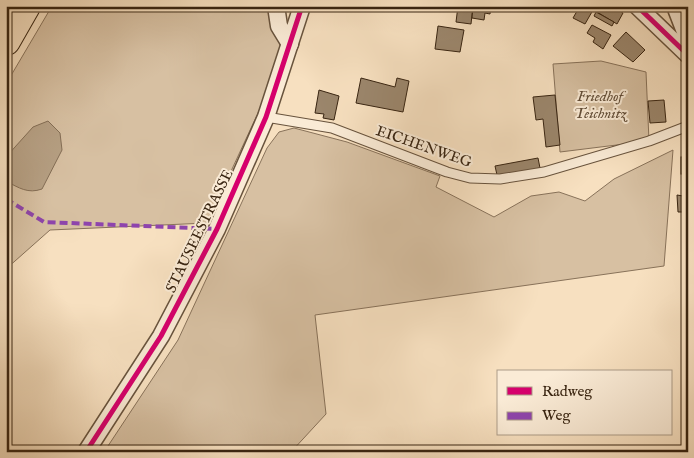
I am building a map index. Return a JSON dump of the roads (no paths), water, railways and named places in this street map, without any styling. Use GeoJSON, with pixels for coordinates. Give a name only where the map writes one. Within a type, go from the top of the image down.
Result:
{"type":"FeatureCollection","features":[{"type":"Feature","properties":{"kind":"highway"},"geometry":{"type":"LineString","coordinates":[[6,41],[26,6]]}},
{"type":"Feature","properties":{"kind":"street"},"geometry":{"type":"LineString","coordinates":[[276,6],[279,26],[290,44]]}},
{"type":"Feature","properties":{"kind":"street","name":"STAUSEESTRASSE"},"geometry":{"type":"LineString","coordinates":[[86,452],[161,336],[217,229],[266,117],[302,6]]}},
{"type":"Feature","properties":{"kind":"street"},"geometry":{"type":"LineString","coordinates":[[637,6],[688,55]]}},
{"type":"Feature","properties":{"kind":"street"},"geometry":{"type":"LineString","coordinates":[[675,6],[688,50]]}},
{"type":"Feature","properties":{"kind":"lane","name":"EICHENWEG"},"geometry":{"type":"LineString","coordinates":[[266,117],[332,128],[447,172],[470,178],[500,179],[544,172],[649,141],[688,126]]}},
{"type":"Feature","properties":{"kind":"park label","name":"Friedhof Teichnitz"},"geometry":{"type":"Point","coordinates":[600,104]}}]}
